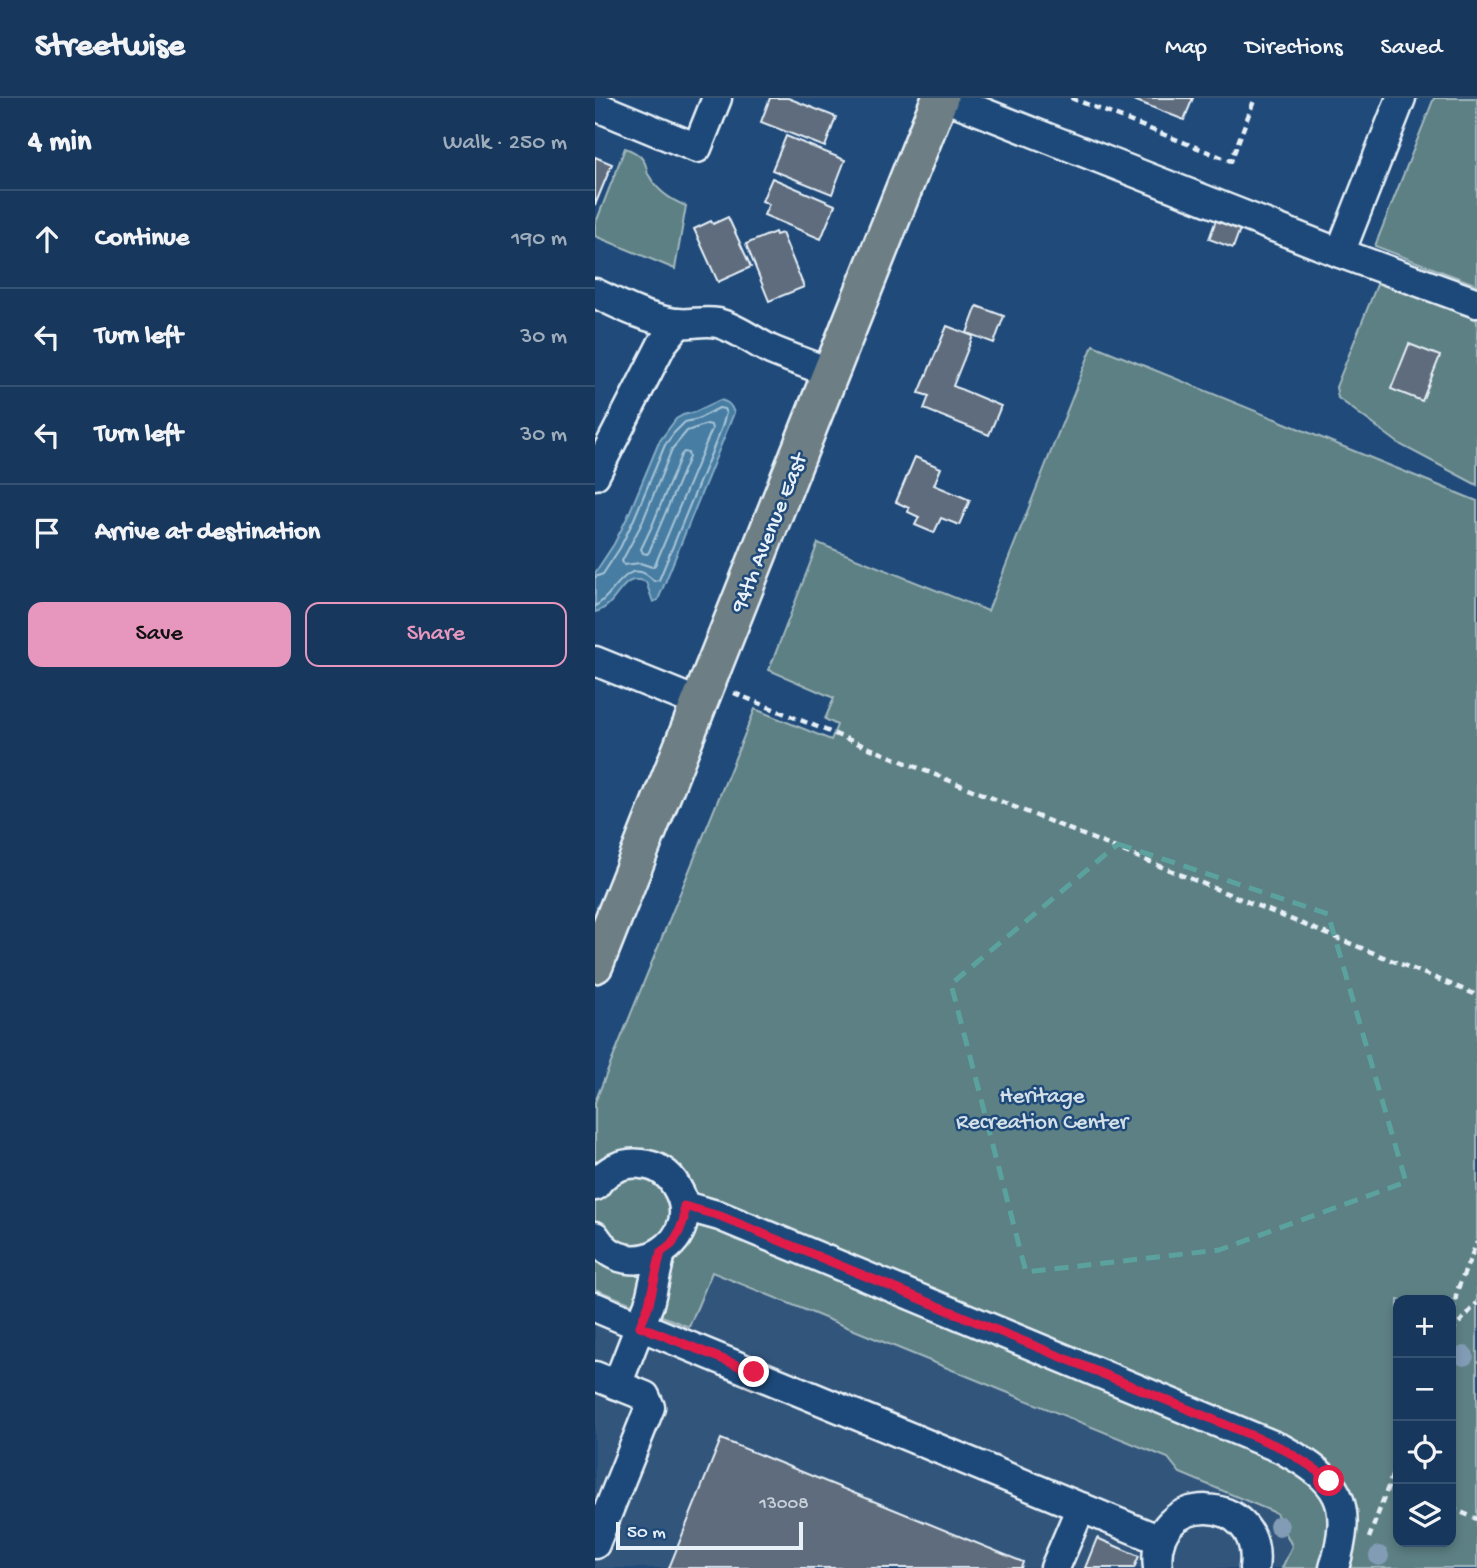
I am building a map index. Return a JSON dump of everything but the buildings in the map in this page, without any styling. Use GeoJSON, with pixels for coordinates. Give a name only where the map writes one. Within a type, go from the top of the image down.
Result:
{"type":"FeatureCollection","features":[{"type":"Feature","properties":{"kind":"main road","name":"94th Avenue East"},"geometry":{"type":"LineString","coordinates":[[595,965],[940,98]]}},
{"type":"Feature","properties":{"kind":"street"},"geometry":{"type":"LineString","coordinates":[[595,106],[697,148],[717,98]]}},
{"type":"Feature","properties":{"kind":"street"},"geometry":{"type":"LineString","coordinates":[[946,98],[1340,253],[1477,303]]}},
{"type":"Feature","properties":{"kind":"street"},"geometry":{"type":"LineString","coordinates":[[1340,253],[1401,98]]}},
{"type":"Feature","properties":{"kind":"street"},"geometry":{"type":"LineString","coordinates":[[595,293],[640,315],[679,323],[718,323],[771,350],[831,373]]}},
{"type":"Feature","properties":{"kind":"street"},"geometry":{"type":"LineString","coordinates":[[595,475],[662,344],[679,323]]}},
{"type":"Feature","properties":{"kind":"street"},"geometry":{"type":"LineString","coordinates":[[595,661],[703,693]]}},
{"type":"Feature","properties":{"kind":"street"},"geometry":{"type":"LineString","coordinates":[[595,1186],[611,1170],[624,1165],[651,1165],[663,1171],[673,1181],[684,1206],[684,1219],[672,1244],[648,1258],[635,1260],[621,1257],[609,1251],[595,1236]]}},
{"type":"Feature","properties":{"kind":"street"},"geometry":{"type":"LineString","coordinates":[[684,1206],[709,1212],[1282,1448],[1315,1469],[1329,1481],[1335,1492],[1343,1514],[1343,1529],[1335,1568]]}},
{"type":"Feature","properties":{"kind":"street"},"geometry":{"type":"LineString","coordinates":[[595,1544],[650,1407],[645,1396],[606,1381],[640,1326],[649,1304],[661,1252]]}},
{"type":"Feature","properties":{"kind":"street"},"geometry":{"type":"LineString","coordinates":[[595,1307],[1160,1540]]}},
{"type":"Feature","properties":{"kind":"street"},"geometry":{"type":"LineString","coordinates":[[1055,1568],[1081,1507]]}},
{"type":"Feature","properties":{"kind":"street"},"geometry":{"type":"LineString","coordinates":[[1158,1568],[1160,1540],[1168,1526],[1195,1509],[1211,1508],[1240,1522],[1249,1534],[1255,1550],[1254,1568]]}},
{"type":"Feature","properties":{"kind":"path"},"geometry":{"type":"LineString","coordinates":[[1071,98],[1231,161],[1255,98]]}},
{"type":"Feature","properties":{"kind":"path"},"geometry":{"type":"LineString","coordinates":[[703,693],[1477,995]]}},
{"type":"Feature","properties":{"kind":"path"},"geometry":{"type":"LineString","coordinates":[[1456,1296],[1477,1241]]}},
{"type":"Feature","properties":{"kind":"path"},"geometry":{"type":"LineString","coordinates":[[1456,1326],[1477,1303]]}},
{"type":"Feature","properties":{"kind":"path"},"geometry":{"type":"LineString","coordinates":[[1365,1549],[1393,1473]]}},
{"type":"Feature","properties":{"kind":"path"},"geometry":{"type":"LineString","coordinates":[[1389,1484],[1393,1486]]}},
{"type":"Feature","properties":{"kind":"path"},"geometry":{"type":"LineString","coordinates":[[1456,1510],[1477,1519]]}},
{"type":"Feature","properties":{"kind":"highlighted area"},"geometry":{"type":"Polygon","coordinates":[[[1118,844],[1328,914],[1406,1182],[1219,1250],[1026,1272],[951,984],[1118,844]]]}},
{"type":"Feature","properties":{"kind":"shaded area"},"geometry":{"type":"Polygon","coordinates":[[[712,1272],[1169,1458],[1180,1473],[1276,1513],[1292,1546],[1282,1568],[595,1568],[595,1289],[689,1327],[712,1272]]]}},
{"type":"Feature","properties":{"kind":"green space"},"geometry":{"type":"Polygon","coordinates":[[[1434,98],[1477,98],[1477,285],[1375,246],[1434,98]]]}},
{"type":"Feature","properties":{"kind":"green space"},"geometry":{"type":"Polygon","coordinates":[[[625,148],[643,159],[647,173],[661,191],[686,206],[675,269],[595,236],[595,225],[625,148]]]}},
{"type":"Feature","properties":{"kind":"green space"},"geometry":{"type":"Polygon","coordinates":[[[1378,282],[1477,320],[1477,485],[1401,445],[1338,398],[1336,387],[1378,282]]]}},
{"type":"Feature","properties":{"kind":"green space","name":"Heritage Recreation Center"},"geometry":{"type":"Polygon","coordinates":[[[1093,345],[1477,501],[1477,1568],[1282,1568],[1292,1546],[1276,1513],[1180,1473],[1168,1458],[712,1272],[689,1327],[595,1289],[595,1102],[755,709],[831,740],[837,725],[825,719],[834,698],[769,670],[818,543],[988,611],[1093,345]]]}},
{"type":"Feature","properties":{"kind":"water"},"geometry":{"type":"Polygon","coordinates":[[[720,400],[729,404],[734,413],[658,600],[653,602],[646,582],[630,581],[609,604],[595,612],[595,573],[628,516],[659,442],[676,419],[720,400]]]}},
{"type":"Feature","properties":{"kind":"route"},"geometry":{"type":"LineString","coordinates":[[754,1372],[640,1326],[649,1304],[661,1252],[672,1244],[679,1232],[684,1219],[684,1206],[720,1216],[1282,1448],[1329,1481]]}}]}
